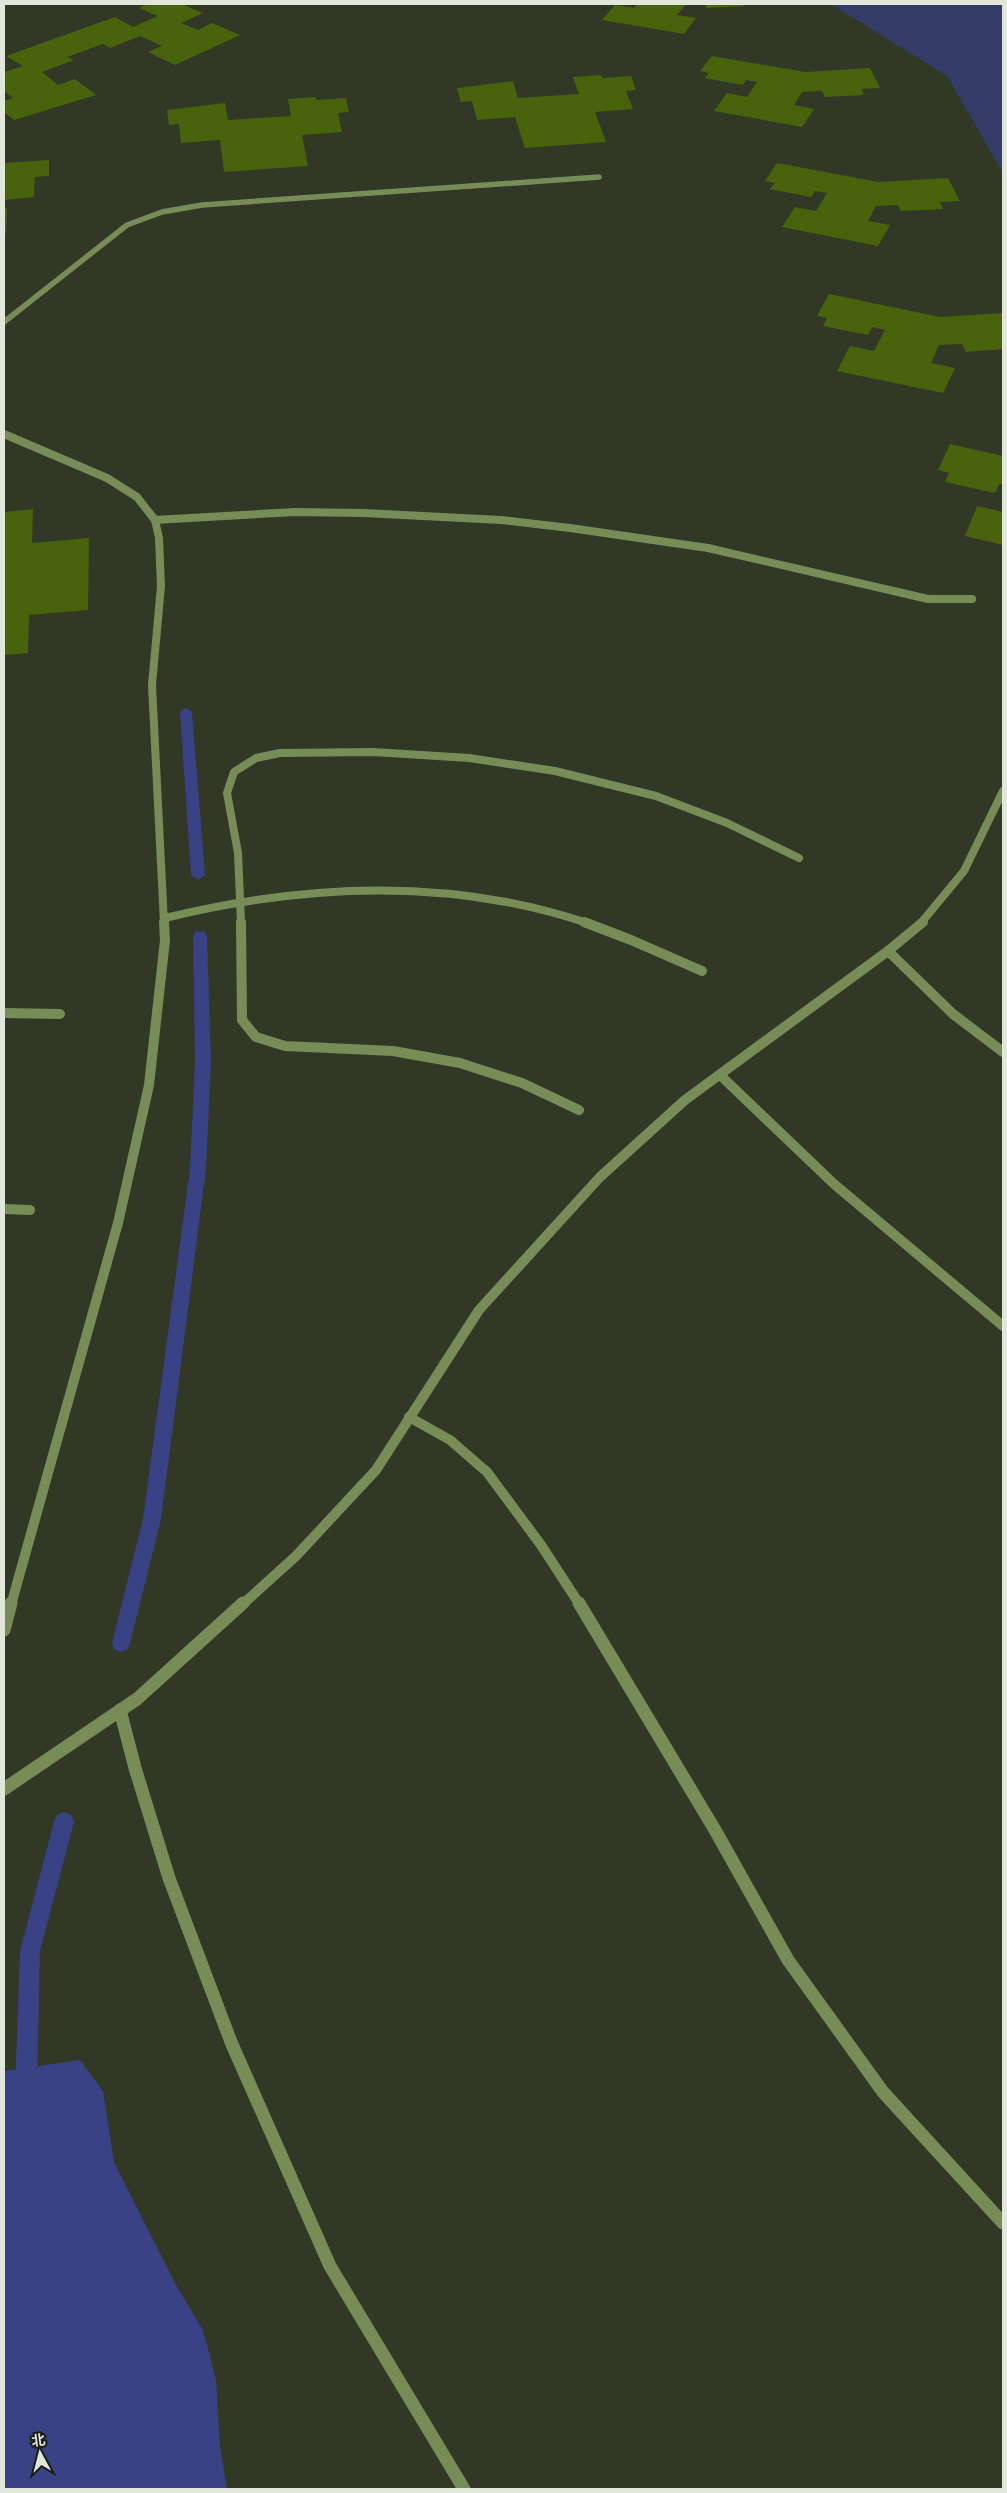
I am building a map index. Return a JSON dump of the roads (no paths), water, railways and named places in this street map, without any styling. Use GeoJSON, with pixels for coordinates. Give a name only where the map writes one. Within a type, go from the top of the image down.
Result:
{"type":"FeatureCollection","features":[{"type":"Feature","properties":{"kind":"street"},"geometry":{"type":"LineString","coordinates":[[4,322],[127,225],[162,212],[202,205],[599,177]]}},
{"type":"Feature","properties":{"kind":"street"},"geometry":{"type":"LineString","coordinates":[[4,434],[107,478],[137,497],[155,520],[159,538],[161,586],[152,685],[165,918],[165,940],[149,1085],[126,1186],[80,1364],[4,1630]]}},
{"type":"Feature","properties":{"kind":"street"},"geometry":{"type":"LineString","coordinates":[[155,520],[220,514],[363,511],[445,514],[554,524],[750,556],[917,596],[940,600],[972,599]]}},
{"type":"Feature","properties":{"kind":"street"},"geometry":{"type":"LineString","coordinates":[[579,1110],[522,1083],[460,1063],[393,1051],[285,1046],[256,1037],[242,1020],[241,901],[238,853],[228,793],[234,772],[256,758],[280,752],[392,753],[469,758],[555,771],[656,796],[727,823],[799,858]]}},
{"type":"Feature","properties":{"kind":"street"},"geometry":{"type":"LineString","coordinates":[[4,1789],[137,1698],[296,1556],[376,1470],[479,1310],[600,1177],[685,1100],[888,951],[925,920],[964,871],[1000,809],[1003,791]]}},
{"type":"Feature","properties":{"kind":"street"},"geometry":{"type":"LineString","coordinates":[[165,918],[241,901],[320,891],[400,890],[479,897],[557,913],[631,938],[702,971]]}},
{"type":"Feature","properties":{"kind":"street"},"geometry":{"type":"LineString","coordinates":[[888,951],[953,1014],[1003,1052]]}},
{"type":"Feature","properties":{"kind":"street"},"geometry":{"type":"LineString","coordinates":[[4,1014],[60,1014]]}},
{"type":"Feature","properties":{"kind":"street"},"geometry":{"type":"LineString","coordinates":[[720,1075],[834,1184],[985,1314],[1003,1326]]}},
{"type":"Feature","properties":{"kind":"street"},"geometry":{"type":"LineString","coordinates":[[4,1209],[30,1210]]}},
{"type":"Feature","properties":{"kind":"street"},"geometry":{"type":"LineString","coordinates":[[409,1417],[450,1440],[487,1472],[541,1544],[598,1633],[715,1830],[788,1960],[883,2092],[1003,2223]]}},
{"type":"Feature","properties":{"kind":"street"},"geometry":{"type":"LineString","coordinates":[[120,1710],[135,1768],[169,1878],[231,2042],[330,2266],[464,2489]]}},
{"type":"Feature","properties":{"kind":"waterway"},"geometry":{"type":"LineString","coordinates":[[186,712],[198,875]]}},
{"type":"Feature","properties":{"kind":"waterway"},"geometry":{"type":"LineString","coordinates":[[121,1643],[152,1519],[198,1169],[203,1061],[200,936]]}},
{"type":"Feature","properties":{"kind":"waterway"},"geometry":{"type":"LineString","coordinates":[[26,2090],[30,1951],[64,1822]]}}]}
